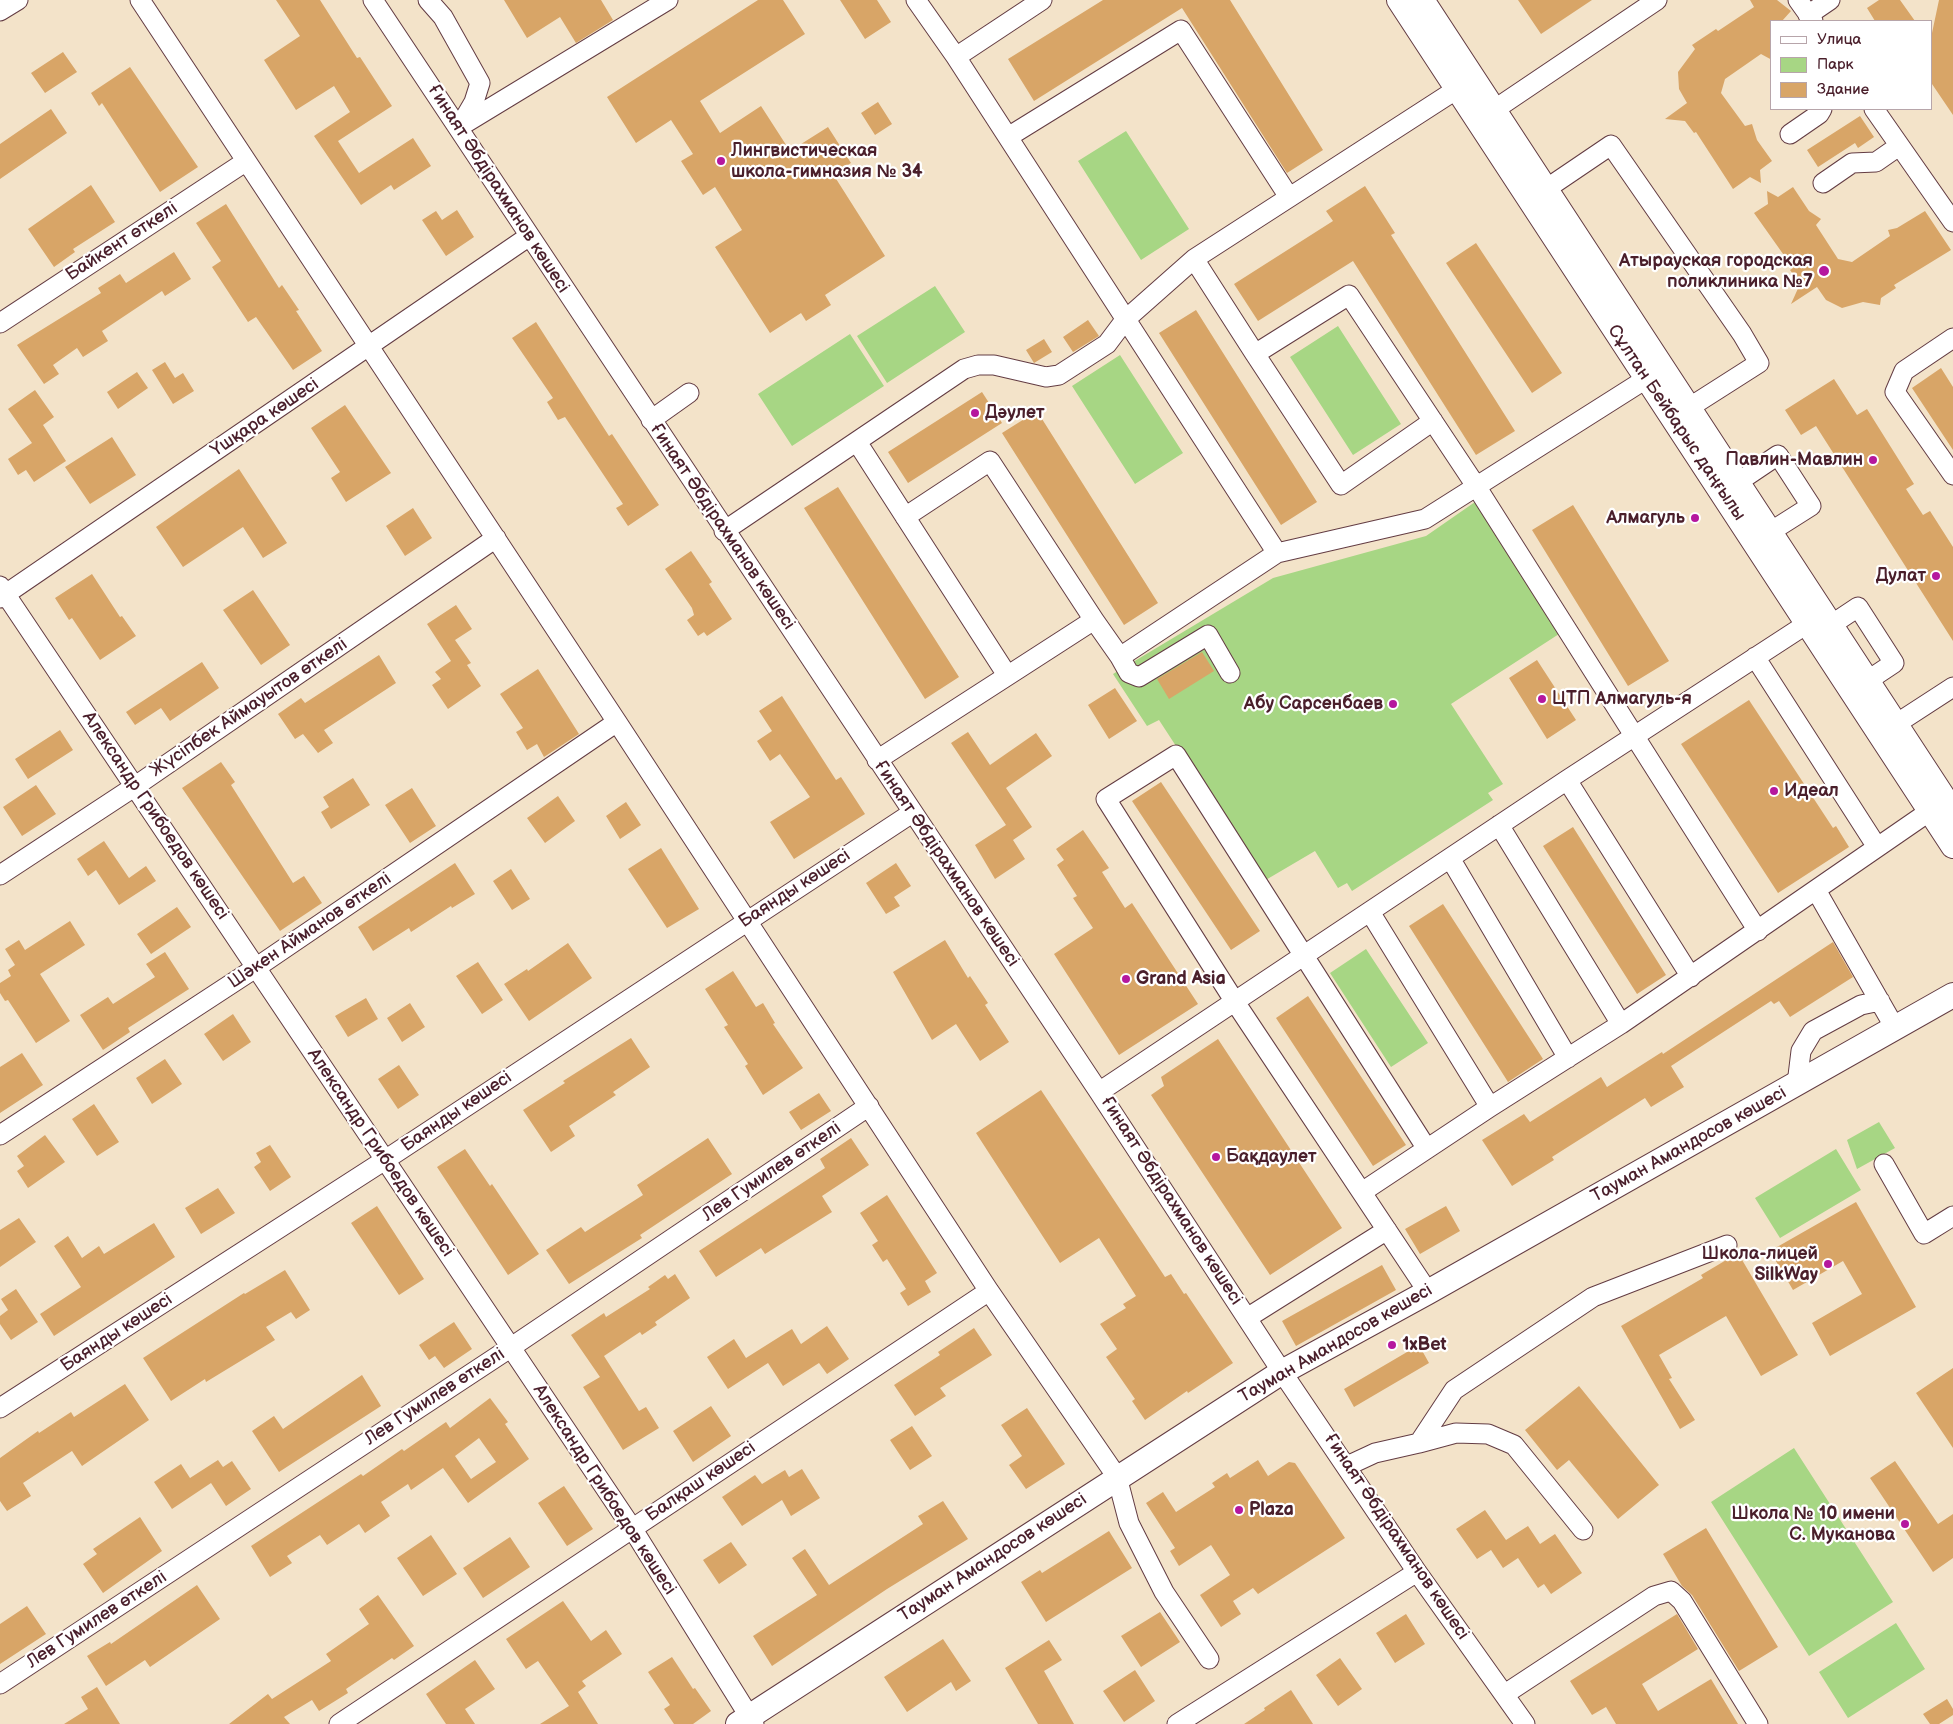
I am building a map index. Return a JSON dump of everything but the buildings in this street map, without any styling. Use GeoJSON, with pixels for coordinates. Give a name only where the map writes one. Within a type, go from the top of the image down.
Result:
{"type":"FeatureCollection","features":[{"type":"Feature","properties":{"kind":"main road","name":"Сұлтан Бейбарыс даңғылы"},"geometry":{"type":"LineString","coordinates":[[1399,0],[1465,84],[1655,373],[1821,620],[1941,811]]}},
{"type":"Feature","properties":{"kind":"main road","name":"Сұлтан Бейбарыс даңғылы"},"geometry":{"type":"LineString","coordinates":[[1429,3],[1465,84]]}},
{"type":"Feature","properties":{"kind":"main road","name":"Сұлтан Бейбарыс даңғылы"},"geometry":{"type":"LineString","coordinates":[[1486,116],[1546,189],[1655,373],[1690,407],[1770,532],[1821,620],[1867,681],[1896,724],[1941,811],[1953,846]]}},
{"type":"Feature","properties":{"kind":"main road","name":"Тауман Амандосов көшесі"},"geometry":{"type":"LineString","coordinates":[[747,1722],[1117,1477],[1282,1372],[1428,1292],[1895,1028],[1952,998]]}},
{"type":"Feature","properties":{"kind":"street"},"geometry":{"type":"LineString","coordinates":[[140,0],[368,348],[618,722],[989,1291],[1117,1477],[1128,1523],[1164,1592],[1209,1659]]}},
{"type":"Feature","properties":{"kind":"street","name":"Ғинаят Әбдірахманов көшесі"},"geometry":{"type":"LineString","coordinates":[[373,0],[459,128],[528,237],[1100,1092],[1282,1372],[1348,1466],[1418,1572],[1525,1724]]}},
{"type":"Feature","properties":{"kind":"street"},"geometry":{"type":"LineString","coordinates":[[428,0],[443,17],[480,83],[474,102],[459,128]]}},
{"type":"Feature","properties":{"kind":"street"},"geometry":{"type":"LineString","coordinates":[[459,128],[668,0]]}},
{"type":"Feature","properties":{"kind":"street"},"geometry":{"type":"LineString","coordinates":[[916,0],[956,57],[1277,553]]}},
{"type":"Feature","properties":{"kind":"street"},"geometry":{"type":"LineString","coordinates":[[956,57],[1042,0]]}},
{"type":"Feature","properties":{"kind":"street"},"geometry":{"type":"LineString","coordinates":[[1486,116],[1658,0]]}},
{"type":"Feature","properties":{"kind":"street"},"geometry":{"type":"LineString","coordinates":[[1806,12],[1830,0]]}},
{"type":"Feature","properties":{"kind":"street"},"geometry":{"type":"LineString","coordinates":[[1008,137],[1181,30],[1289,196]]}},
{"type":"Feature","properties":{"kind":"street"},"geometry":{"type":"LineString","coordinates":[[724,531],[964,369],[978,365],[994,365],[1046,377],[1059,375],[1107,344],[1125,320],[1194,259],[1465,84]]}},
{"type":"Feature","properties":{"kind":"street"},"geometry":{"type":"LineString","coordinates":[[1790,134],[1819,114],[1821,110]]}},
{"type":"Feature","properties":{"kind":"street"},"geometry":{"type":"LineString","coordinates":[[1875,110],[1953,222]]}},
{"type":"Feature","properties":{"kind":"street"},"geometry":{"type":"LineString","coordinates":[[1546,189],[1612,145],[1742,334],[1760,364],[1690,407]]}},
{"type":"Feature","properties":{"kind":"street"},"geometry":{"type":"LineString","coordinates":[[1823,183],[1852,163],[1876,162],[1900,146]]}},
{"type":"Feature","properties":{"kind":"street","name":"Байкент өткелі"},"geometry":{"type":"LineString","coordinates":[[0,323],[245,162]]}},
{"type":"Feature","properties":{"kind":"street","name":"Үшқара көшесі"},"geometry":{"type":"LineString","coordinates":[[2,593],[368,348],[528,237]]}},
{"type":"Feature","properties":{"kind":"street"},"geometry":{"type":"LineString","coordinates":[[1194,259],[1342,485],[1433,421]]}},
{"type":"Feature","properties":{"kind":"street"},"geometry":{"type":"LineString","coordinates":[[1255,354],[1350,294],[1476,486],[1758,931]]}},
{"type":"Feature","properties":{"kind":"street"},"geometry":{"type":"LineString","coordinates":[[1953,338],[1904,371],[1896,392],[1953,475]]}},
{"type":"Feature","properties":{"kind":"street"},"geometry":{"type":"LineString","coordinates":[[1120,657],[1277,553],[1425,519],[1655,373]]}},
{"type":"Feature","properties":{"kind":"street"},"geometry":{"type":"LineString","coordinates":[[651,420],[688,393]]}},
{"type":"Feature","properties":{"kind":"street"},"geometry":{"type":"LineString","coordinates":[[857,442],[1007,675]]}},
{"type":"Feature","properties":{"kind":"street"},"geometry":{"type":"LineString","coordinates":[[1738,482],[1778,455],[1797,484],[1811,506],[1770,532]]}},
{"type":"Feature","properties":{"kind":"street"},"geometry":{"type":"LineString","coordinates":[[905,517],[990,461],[1129,673],[1139,677],[1208,635],[1230,673]]}},
{"type":"Feature","properties":{"kind":"street","name":"Жүсіпбек Аймауытов өткелі"},"geometry":{"type":"LineString","coordinates":[[0,875],[134,787],[496,538]]}},
{"type":"Feature","properties":{"kind":"street","name":"Александр Грибоедов көшесі"},"geometry":{"type":"LineString","coordinates":[[2,593],[257,967],[632,1528],[747,1722]]}},
{"type":"Feature","properties":{"kind":"street"},"geometry":{"type":"LineString","coordinates":[[1100,1092],[1634,736],[1756,657],[1821,620],[1858,607],[1894,663],[1867,681]]}},
{"type":"Feature","properties":{"kind":"street"},"geometry":{"type":"LineString","coordinates":[[877,760],[1094,620]]}},
{"type":"Feature","properties":{"kind":"street"},"geometry":{"type":"LineString","coordinates":[[1756,657],[1877,847]]}},
{"type":"Feature","properties":{"kind":"street"},"geometry":{"type":"LineString","coordinates":[[1896,724],[1953,687]]}},
{"type":"Feature","properties":{"kind":"street","name":"Шәкен Айманов өткелі"},"geometry":{"type":"LineString","coordinates":[[0,1136],[257,967],[618,722]]}},
{"type":"Feature","properties":{"kind":"street"},"geometry":{"type":"LineString","coordinates":[[1427,1148],[1176,755],[1106,799],[1235,1002],[1428,1292]]}},
{"type":"Feature","properties":{"kind":"street"},"geometry":{"type":"LineString","coordinates":[[1567,780],[1691,977]]}},
{"type":"Feature","properties":{"kind":"street"},"geometry":{"type":"LineString","coordinates":[[1362,1192],[1490,1107],[1621,1024],[1877,847],[1941,811]]}},
{"type":"Feature","properties":{"kind":"street","name":"Баянды көшесі"},"geometry":{"type":"LineString","coordinates":[[0,1408],[385,1160],[912,813]]}},
{"type":"Feature","properties":{"kind":"street"},"geometry":{"type":"LineString","coordinates":[[1499,825],[1621,1024]]}},
{"type":"Feature","properties":{"kind":"street"},"geometry":{"type":"LineString","coordinates":[[1450,858],[1568,1058]]}},
{"type":"Feature","properties":{"kind":"street"},"geometry":{"type":"LineString","coordinates":[[1816,890],[1895,1028]]}},
{"type":"Feature","properties":{"kind":"street"},"geometry":{"type":"LineString","coordinates":[[1370,912],[1490,1107]]}},
{"type":"Feature","properties":{"kind":"street"},"geometry":{"type":"LineString","coordinates":[[1797,1084],[1801,1051],[1812,1031],[1861,1005],[1880,1001]]}},
{"type":"Feature","properties":{"kind":"street","name":"Лев Гумилев өткелі"},"geometry":{"type":"LineString","coordinates":[[0,1684],[510,1348],[869,1106]]}},
{"type":"Feature","properties":{"kind":"street"},"geometry":{"type":"LineString","coordinates":[[1884,1164],[1924,1234],[1953,1216]]}},
{"type":"Feature","properties":{"kind":"street"},"geometry":{"type":"LineString","coordinates":[[1247,1318],[1387,1230]]}},
{"type":"Feature","properties":{"kind":"street"},"geometry":{"type":"LineString","coordinates":[[1419,1443],[1454,1390],[1593,1297],[1727,1245]]}},
{"type":"Feature","properties":{"kind":"street","name":"Балқаш көшесі"},"geometry":{"type":"LineString","coordinates":[[339,1724],[989,1291]]}},
{"type":"Feature","properties":{"kind":"street"},"geometry":{"type":"LineString","coordinates":[[1348,1466],[1375,1453],[1456,1433],[1488,1434],[1514,1445],[1583,1530]]}},
{"type":"Feature","properties":{"kind":"street"},"geometry":{"type":"LineString","coordinates":[[1178,1724],[1418,1572]]}},
{"type":"Feature","properties":{"kind":"street"},"geometry":{"type":"LineString","coordinates":[[1505,1694],[1654,1596],[1671,1591],[1682,1601],[1758,1724]]}},
{"type":"Feature","properties":{"kind":"green space"},"geometry":{"type":"Polygon","coordinates":[[[1126,131],[1189,229],[1141,260],[1078,161],[1126,131]]]}},
{"type":"Feature","properties":{"kind":"green space"},"geometry":{"type":"Polygon","coordinates":[[[935,286],[965,332],[887,383],[857,336],[935,286]]]}},
{"type":"Feature","properties":{"kind":"green space"},"geometry":{"type":"Polygon","coordinates":[[[1338,326],[1401,424],[1353,455],[1290,357],[1338,326]]]}},
{"type":"Feature","properties":{"kind":"green space"},"geometry":{"type":"Polygon","coordinates":[[[850,334],[884,386],[792,446],[758,394],[850,334]]]}},
{"type":"Feature","properties":{"kind":"green space"},"geometry":{"type":"Polygon","coordinates":[[[1120,355],[1183,453],[1135,484],[1072,386],[1120,355]]]}},
{"type":"Feature","properties":{"kind":"green space"},"geometry":{"type":"Polygon","coordinates":[[[1475,502],[1559,634],[1451,704],[1503,784],[1488,793],[1493,800],[1352,891],[1347,883],[1338,888],[1315,851],[1264,881],[1159,720],[1147,726],[1113,674],[1273,578],[1426,536],[1475,502]]]}},
{"type":"Feature","properties":{"kind":"green space"},"geometry":{"type":"Polygon","coordinates":[[[1366,949],[1428,1043],[1391,1067],[1330,973],[1366,949]]]}},
{"type":"Feature","properties":{"kind":"green space"},"geometry":{"type":"Polygon","coordinates":[[[1879,1122],[1895,1148],[1857,1169],[1847,1140],[1879,1122]]]}},
{"type":"Feature","properties":{"kind":"green space"},"geometry":{"type":"Polygon","coordinates":[[[1836,1149],[1861,1190],[1780,1238],[1755,1198],[1836,1149]]]}},
{"type":"Feature","properties":{"kind":"green space"},"geometry":{"type":"Polygon","coordinates":[[[1794,1448],[1893,1602],[1809,1656],[1711,1502],[1794,1448]]]}},
{"type":"Feature","properties":{"kind":"green space"},"geometry":{"type":"Polygon","coordinates":[[[1896,1623],[1925,1669],[1848,1718],[1819,1672],[1896,1623]]]}},
{"type":"Feature","properties":{"kind":"place","name":"Лингвистическая школа-гимназия № 34"},"geometry":{"type":"Point","coordinates":[721,161]}},
{"type":"Feature","properties":{"kind":"place","name":"Атырауская городская поликлиника №7"},"geometry":{"type":"Point","coordinates":[1824,271]}},
{"type":"Feature","properties":{"kind":"place","name":"Дәулет"},"geometry":{"type":"Point","coordinates":[975,413]}},
{"type":"Feature","properties":{"kind":"place","name":"Павлин-Мавлин"},"geometry":{"type":"Point","coordinates":[1873,460]}},
{"type":"Feature","properties":{"kind":"place","name":"Алмагуль"},"geometry":{"type":"Point","coordinates":[1695,518]}},
{"type":"Feature","properties":{"kind":"place","name":"Дулат"},"geometry":{"type":"Point","coordinates":[1936,576]}},
{"type":"Feature","properties":{"kind":"place","name":"ЦТП Алмагуль-я"},"geometry":{"type":"Point","coordinates":[1542,699]}},
{"type":"Feature","properties":{"kind":"place","name":"Абу Сарсенбаев"},"geometry":{"type":"Point","coordinates":[1393,704]}},
{"type":"Feature","properties":{"kind":"place","name":"Идеал"},"geometry":{"type":"Point","coordinates":[1774,791]}},
{"type":"Feature","properties":{"kind":"place","name":"Grand Asia"},"geometry":{"type":"Point","coordinates":[1126,979]}},
{"type":"Feature","properties":{"kind":"place","name":"Бақдаулет"},"geometry":{"type":"Point","coordinates":[1216,1157]}},
{"type":"Feature","properties":{"kind":"place","name":"Школа-лицей SilkWay"},"geometry":{"type":"Point","coordinates":[1828,1264]}},
{"type":"Feature","properties":{"kind":"place","name":"1xBet"},"geometry":{"type":"Point","coordinates":[1392,1345]}},
{"type":"Feature","properties":{"kind":"place","name":"Plaza"},"geometry":{"type":"Point","coordinates":[1239,1510]}},
{"type":"Feature","properties":{"kind":"place","name":"Школа № 10 имени С. Муканова"},"geometry":{"type":"Point","coordinates":[1905,1524]}}]}
